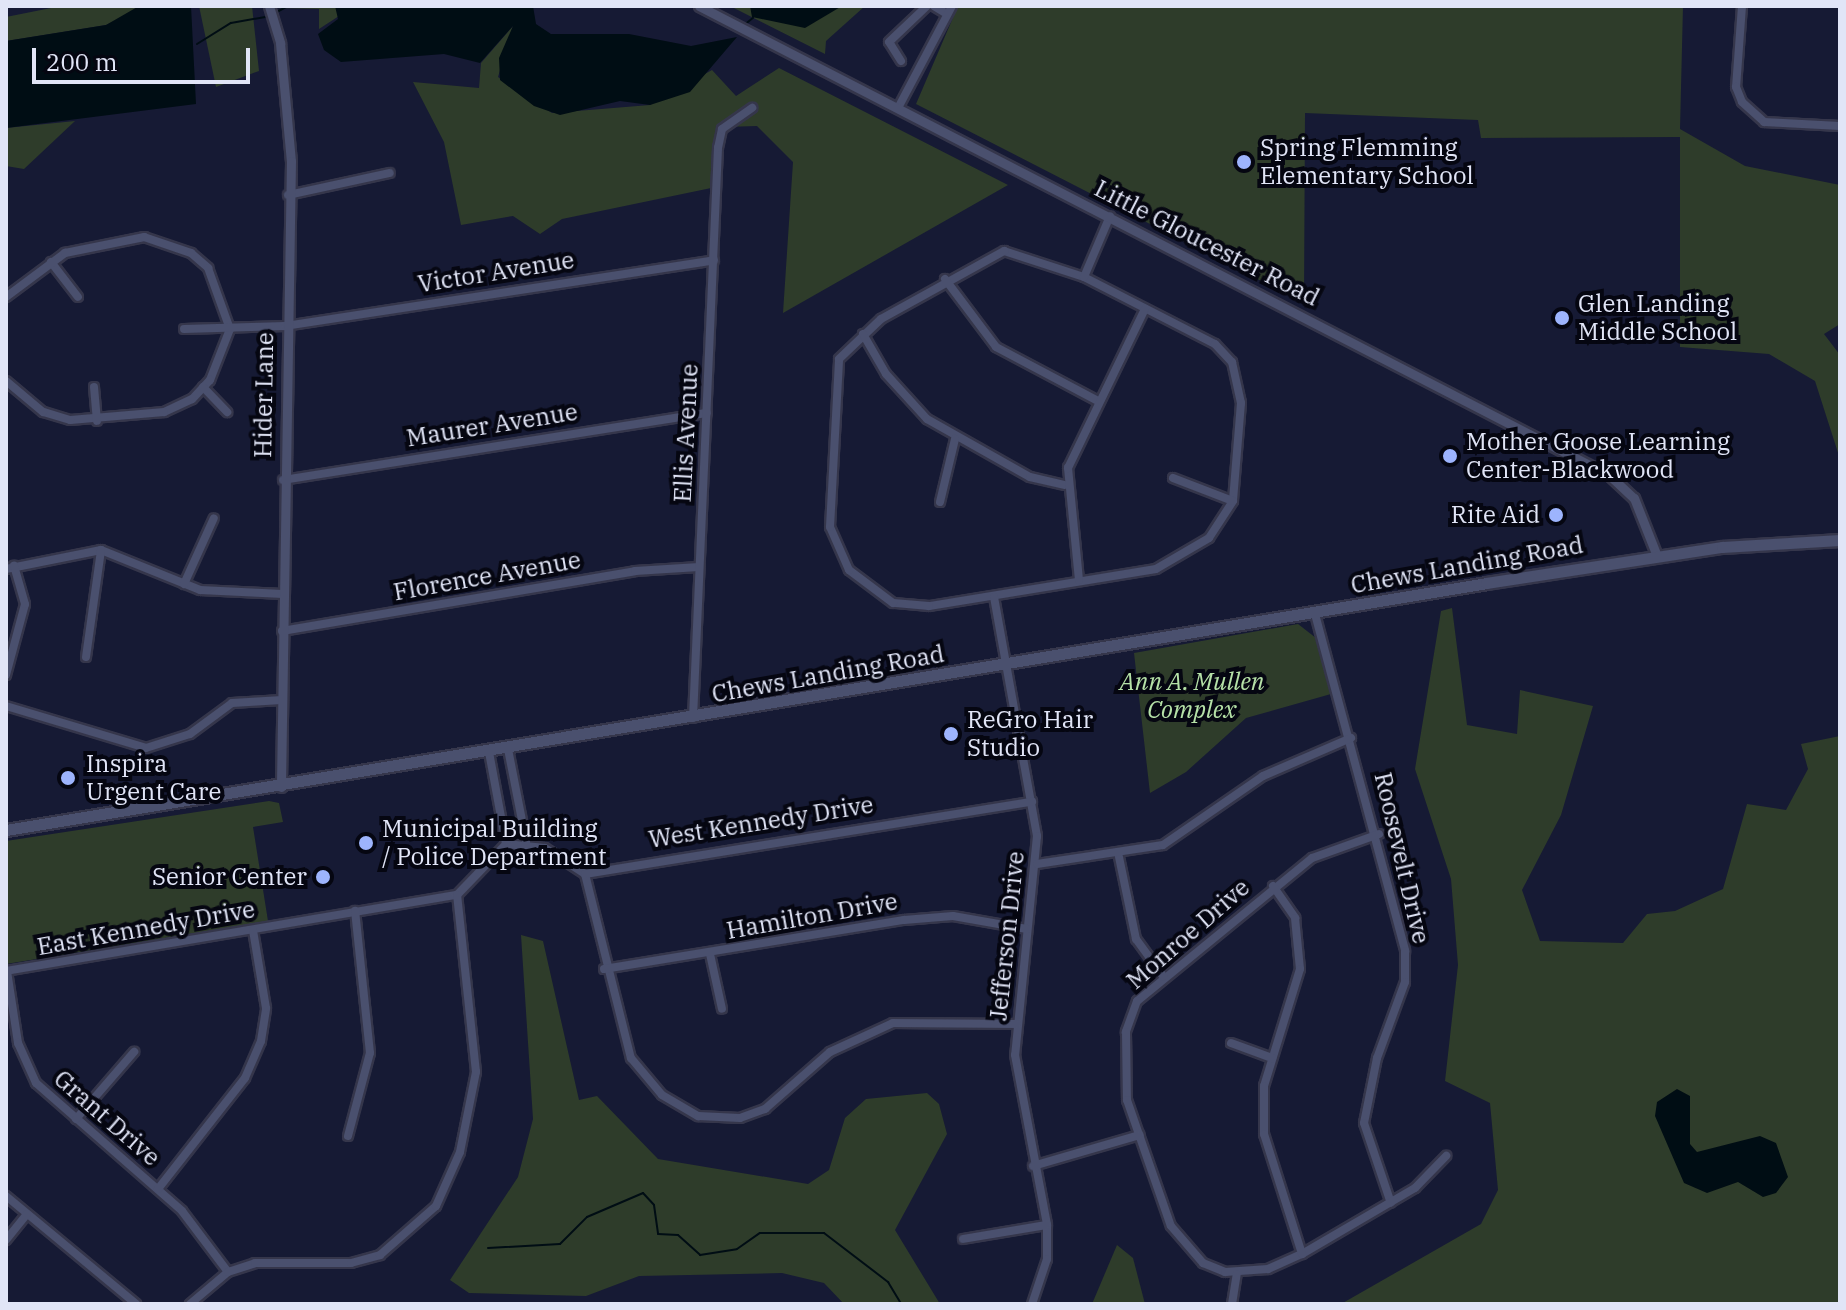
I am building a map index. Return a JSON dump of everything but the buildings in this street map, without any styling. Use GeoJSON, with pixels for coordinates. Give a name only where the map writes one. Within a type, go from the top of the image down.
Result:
{"type":"FeatureCollection","features":[{"type":"Feature","properties":{"kind":"main road","name":"Chews Landing Road"},"geometry":{"type":"LineString","coordinates":[[6,830],[693,719],[1657,556],[1840,540]]}},
{"type":"Feature","properties":{"kind":"street","name":"Hider Lane"},"geometry":{"type":"LineString","coordinates":[[269,6],[286,86],[288,195],[281,787]]}},
{"type":"Feature","properties":{"kind":"street","name":"Little Gloucester Road"},"geometry":{"type":"LineString","coordinates":[[699,6],[1609,475],[1634,498],[1657,556]]}},
{"type":"Feature","properties":{"kind":"street"},"geometry":{"type":"LineString","coordinates":[[901,61],[889,42],[927,6]]}},
{"type":"Feature","properties":{"kind":"street"},"geometry":{"type":"LineString","coordinates":[[898,108],[950,10],[934,6]]}},
{"type":"Feature","properties":{"kind":"street"},"geometry":{"type":"LineString","coordinates":[[1742,6],[1736,87],[1742,102],[1764,122],[1840,126]]}},
{"type":"Feature","properties":{"kind":"street","name":"Ellis Avenue"},"geometry":{"type":"LineString","coordinates":[[693,719],[718,148],[722,129],[752,108]]}},
{"type":"Feature","properties":{"kind":"street"},"geometry":{"type":"LineString","coordinates":[[288,195],[390,173]]}},
{"type":"Feature","properties":{"kind":"street"},"geometry":{"type":"LineString","coordinates":[[1084,277],[1110,216]]}},
{"type":"Feature","properties":{"kind":"street"},"geometry":{"type":"LineString","coordinates":[[6,297],[51,262],[118,236],[173,244],[217,280],[230,329],[224,359],[203,387],[164,412],[97,421],[43,412],[6,381]]}},
{"type":"Feature","properties":{"kind":"street"},"geometry":{"type":"LineString","coordinates":[[1004,251],[1084,277],[1215,344],[1240,382],[1241,414],[1233,501],[1222,524],[1185,557],[994,597],[929,606],[871,592],[836,547],[829,506],[834,378],[839,359],[863,334],[945,279],[1004,251]]}},
{"type":"Feature","properties":{"kind":"street","name":"Victor Avenue"},"geometry":{"type":"LineString","coordinates":[[184,329],[285,326],[714,260]]}},
{"type":"Feature","properties":{"kind":"street"},"geometry":{"type":"LineString","coordinates":[[51,262],[78,297]]}},
{"type":"Feature","properties":{"kind":"street"},"geometry":{"type":"LineString","coordinates":[[945,279],[996,347],[1096,400]]}},
{"type":"Feature","properties":{"kind":"street"},"geometry":{"type":"LineString","coordinates":[[1079,580],[1064,485],[1096,400],[1145,309]]}},
{"type":"Feature","properties":{"kind":"street"},"geometry":{"type":"LineString","coordinates":[[863,334],[905,400],[955,439],[1030,477],[1064,485]]}},
{"type":"Feature","properties":{"kind":"street"},"geometry":{"type":"LineString","coordinates":[[94,387],[97,421]]}},
{"type":"Feature","properties":{"kind":"street"},"geometry":{"type":"LineString","coordinates":[[203,387],[227,412]]}},
{"type":"Feature","properties":{"kind":"street","name":"Maurer Avenue"},"geometry":{"type":"LineString","coordinates":[[283,480],[707,413]]}},
{"type":"Feature","properties":{"kind":"street"},"geometry":{"type":"LineString","coordinates":[[940,502],[955,439]]}},
{"type":"Feature","properties":{"kind":"street"},"geometry":{"type":"LineString","coordinates":[[1173,478],[1233,501]]}},
{"type":"Feature","properties":{"kind":"street"},"geometry":{"type":"LineString","coordinates":[[184,584],[214,518]]}},
{"type":"Feature","properties":{"kind":"street"},"geometry":{"type":"LineString","coordinates":[[6,675],[25,604],[10,568],[101,550],[184,584],[283,594]]}},
{"type":"Feature","properties":{"kind":"street"},"geometry":{"type":"LineString","coordinates":[[86,657],[101,550]]}},
{"type":"Feature","properties":{"kind":"street","name":"Florence Avenue"},"geometry":{"type":"LineString","coordinates":[[282,631],[635,571],[699,567]]}},
{"type":"Feature","properties":{"kind":"street","name":"Jefferson Drive"},"geometry":{"type":"LineString","coordinates":[[994,597],[1010,666],[1032,802],[1037,864],[1017,1024],[1033,1166],[1047,1225],[1047,1259],[1032,1304]]}},
{"type":"Feature","properties":{"kind":"street","name":"Roosevelt Drive"},"geometry":{"type":"LineString","coordinates":[[1315,614],[1379,834],[1405,951],[1405,982],[1377,1058],[1364,1123],[1391,1203]]}},
{"type":"Feature","properties":{"kind":"street"},"geometry":{"type":"LineString","coordinates":[[6,706],[146,748],[190,734],[232,703],[282,700]]}},
{"type":"Feature","properties":{"kind":"street"},"geometry":{"type":"LineString","coordinates":[[1037,864],[1119,857],[1183,837],[1263,776],[1351,738]]}},
{"type":"Feature","properties":{"kind":"street"},"geometry":{"type":"LineString","coordinates":[[508,749],[526,841]]}},
{"type":"Feature","properties":{"kind":"street"},"geometry":{"type":"LineString","coordinates":[[489,752],[506,844]]}},
{"type":"Feature","properties":{"kind":"street","name":"West Kennedy Drive"},"geometry":{"type":"LineString","coordinates":[[585,874],[1032,802]]}},
{"type":"Feature","properties":{"kind":"street","name":"Monroe Drive"},"geometry":{"type":"LineString","coordinates":[[1237,1274],[1203,1263],[1180,1242],[1140,1135],[1124,1077],[1126,1032],[1137,1001],[1273,886],[1312,858],[1379,834]]}},
{"type":"Feature","properties":{"kind":"street"},"geometry":{"type":"LineString","coordinates":[[190,1304],[228,1272],[255,1263],[351,1263],[380,1255],[436,1206],[460,1152],[476,1072],[457,895],[506,844],[526,841],[585,874],[621,1037],[645,1078],[678,1106],[719,1120],[765,1109],[860,1033],[931,1020],[1017,1024]]}},
{"type":"Feature","properties":{"kind":"street"},"geometry":{"type":"LineString","coordinates":[[1119,857],[1136,939],[1163,976]]}},
{"type":"Feature","properties":{"kind":"street"},"geometry":{"type":"LineString","coordinates":[[1273,886],[1295,918],[1300,969],[1272,1058],[1264,1134],[1302,1254]]}},
{"type":"Feature","properties":{"kind":"street","name":"East Kennedy Drive"},"geometry":{"type":"LineString","coordinates":[[6,971],[457,895]]}},
{"type":"Feature","properties":{"kind":"street"},"geometry":{"type":"LineString","coordinates":[[348,1136],[370,1053],[355,911]]}},
{"type":"Feature","properties":{"kind":"street","name":"Hamilton Drive"},"geometry":{"type":"LineString","coordinates":[[604,969],[953,916],[1027,929]]}},
{"type":"Feature","properties":{"kind":"street"},"geometry":{"type":"LineString","coordinates":[[158,1189],[245,1078],[261,1041],[266,1008],[253,930]]}},
{"type":"Feature","properties":{"kind":"street"},"geometry":{"type":"LineString","coordinates":[[710,954],[722,1009]]}},
{"type":"Feature","properties":{"kind":"street","name":"Grant Drive"},"geometry":{"type":"LineString","coordinates":[[6,971],[27,1064],[49,1098],[158,1189],[228,1272]]}},
{"type":"Feature","properties":{"kind":"street"},"geometry":{"type":"LineString","coordinates":[[1231,1043],[1272,1058]]}},
{"type":"Feature","properties":{"kind":"street"},"geometry":{"type":"LineString","coordinates":[[76,1119],[134,1052]]}},
{"type":"Feature","properties":{"kind":"street"},"geometry":{"type":"LineString","coordinates":[[1033,1166],[1140,1135]]}},
{"type":"Feature","properties":{"kind":"street"},"geometry":{"type":"LineString","coordinates":[[1232,1304],[1237,1274],[1302,1254],[1391,1203],[1446,1156]]}},
{"type":"Feature","properties":{"kind":"street"},"geometry":{"type":"LineString","coordinates":[[6,1196],[136,1304]]}},
{"type":"Feature","properties":{"kind":"street"},"geometry":{"type":"LineString","coordinates":[[6,1240],[27,1214]]}},
{"type":"Feature","properties":{"kind":"street"},"geometry":{"type":"LineString","coordinates":[[963,1239],[1047,1225]]}},
{"type":"Feature","properties":{"kind":"green space"},"geometry":{"type":"Polygon","coordinates":[[[61,6],[148,6],[106,25],[6,41],[6,17],[61,6]]]}},
{"type":"Feature","properties":{"kind":"green space"},"geometry":{"type":"Polygon","coordinates":[[[199,6],[252,6],[259,71],[216,87],[199,6]]]}},
{"type":"Feature","properties":{"kind":"green space"},"geometry":{"type":"Polygon","coordinates":[[[336,6],[339,16],[319,29],[319,9],[278,8],[336,6]]]}},
{"type":"Feature","properties":{"kind":"green space"},"geometry":{"type":"Polygon","coordinates":[[[730,6],[865,6],[826,41],[825,54],[730,6]]]}},
{"type":"Feature","properties":{"kind":"green space","name":"Spring Flemming Elementary School"},"geometry":{"type":"Polygon","coordinates":[[[958,6],[1683,6],[1680,129],[1745,166],[1840,185],[1840,324],[1824,334],[1840,355],[1840,459],[1815,381],[1769,354],[1680,347],[1680,137],[1481,138],[1478,120],[1305,113],[1304,303],[916,104],[958,6]]]}},
{"type":"Feature","properties":{"kind":"green space"},"geometry":{"type":"Polygon","coordinates":[[[513,26],[498,77],[552,113],[650,105],[712,70],[736,96],[779,68],[1008,185],[783,313],[793,162],[757,126],[724,127],[716,187],[562,219],[540,234],[513,216],[461,225],[444,142],[413,82],[479,88],[481,63],[513,26]]]}},
{"type":"Feature","properties":{"kind":"green space"},"geometry":{"type":"Polygon","coordinates":[[[75,121],[24,169],[6,166],[6,128],[75,121]]]}},
{"type":"Feature","properties":{"kind":"green space"},"geometry":{"type":"Polygon","coordinates":[[[1452,608],[1467,725],[1517,734],[1520,690],[1593,706],[1561,815],[1522,890],[1540,941],[1623,943],[1647,914],[1675,911],[1723,889],[1747,804],[1786,810],[1808,769],[1801,744],[1840,736],[1840,1304],[1341,1304],[1481,1224],[1498,1190],[1490,1103],[1445,1081],[1458,965],[1451,879],[1415,769],[1441,611],[1452,608]]]}},
{"type":"Feature","properties":{"kind":"green space","name":"Ann A. Mullen Complex"},"geometry":{"type":"Polygon","coordinates":[[[1298,624],[1316,638],[1331,694],[1246,718],[1186,772],[1150,793],[1134,653],[1298,624]]]}},
{"type":"Feature","properties":{"kind":"green space"},"geometry":{"type":"Polygon","coordinates":[[[269,801],[279,803],[283,822],[253,827],[268,921],[6,964],[6,841],[269,801]]]}},
{"type":"Feature","properties":{"kind":"green space"},"geometry":{"type":"Polygon","coordinates":[[[521,935],[543,941],[579,1100],[597,1096],[658,1159],[808,1184],[829,1170],[845,1118],[866,1099],[927,1093],[939,1104],[947,1134],[895,1230],[940,1304],[844,1304],[824,1283],[782,1273],[639,1276],[586,1296],[469,1293],[450,1280],[518,1177],[533,1119],[521,935]]]}},
{"type":"Feature","properties":{"kind":"green space"},"geometry":{"type":"Polygon","coordinates":[[[1117,1245],[1133,1258],[1145,1304],[1092,1304],[1117,1245]]]}},
{"type":"Feature","properties":{"kind":"shaded area"},"geometry":{"type":"Polygon","coordinates":[[[139,6],[191,6],[196,104],[6,128],[6,41],[106,25],[139,6]]]}},
{"type":"Feature","properties":{"kind":"shaded area"},"geometry":{"type":"Polygon","coordinates":[[[335,6],[533,6],[536,24],[551,34],[629,34],[691,46],[737,37],[690,92],[650,105],[620,101],[560,115],[534,106],[500,80],[499,58],[513,26],[480,63],[444,54],[341,62],[324,50],[318,34],[338,19],[335,6]]]}},
{"type":"Feature","properties":{"kind":"shaded area"},"geometry":{"type":"Polygon","coordinates":[[[750,6],[842,6],[805,28],[752,17],[750,6]]]}},
{"type":"Feature","properties":{"kind":"shaded area"},"geometry":{"type":"Polygon","coordinates":[[[1677,1089],[1690,1096],[1690,1144],[1697,1152],[1760,1136],[1776,1143],[1788,1177],[1776,1193],[1763,1197],[1738,1182],[1707,1193],[1684,1183],[1655,1116],[1657,1102],[1677,1089]]]}},
{"type":"Feature","properties":{"kind":"waterway"},"geometry":{"type":"LineString","coordinates":[[275,13],[288,6]]}},
{"type":"Feature","properties":{"kind":"waterway"},"geometry":{"type":"LineString","coordinates":[[197,44],[231,23],[269,16]]}},
{"type":"Feature","properties":{"kind":"waterway"},"geometry":{"type":"LineString","coordinates":[[743,26],[753,18]]}},
{"type":"Feature","properties":{"kind":"waterway"},"geometry":{"type":"LineString","coordinates":[[488,1248],[560,1244],[587,1217],[643,1193],[654,1205],[658,1234],[678,1235],[700,1255],[737,1249],[760,1233],[824,1233],[888,1282],[901,1304]]}},
{"type":"Feature","properties":{"kind":"waterway"},"geometry":{"type":"LineString","coordinates":[[1704,1304],[1717,1304]]}},
{"type":"Feature","properties":{"kind":"place","name":"Spring Flemming Elementary School"},"geometry":{"type":"Point","coordinates":[1244,162]}},
{"type":"Feature","properties":{"kind":"place","name":"Glen Landing Middle School"},"geometry":{"type":"Point","coordinates":[1562,318]}},
{"type":"Feature","properties":{"kind":"place","name":"Mother Goose Learning Center-Blackwood"},"geometry":{"type":"Point","coordinates":[1450,456]}},
{"type":"Feature","properties":{"kind":"place","name":"Rite Aid"},"geometry":{"type":"Point","coordinates":[1556,515]}},
{"type":"Feature","properties":{"kind":"place","name":"ReGro Hair Studio"},"geometry":{"type":"Point","coordinates":[951,734]}},
{"type":"Feature","properties":{"kind":"place","name":"Inspira Urgent Care"},"geometry":{"type":"Point","coordinates":[68,778]}},
{"type":"Feature","properties":{"kind":"place","name":"Municipal Building / Police Department"},"geometry":{"type":"Point","coordinates":[366,843]}},
{"type":"Feature","properties":{"kind":"place","name":"Senior Center"},"geometry":{"type":"Point","coordinates":[323,877]}}]}
